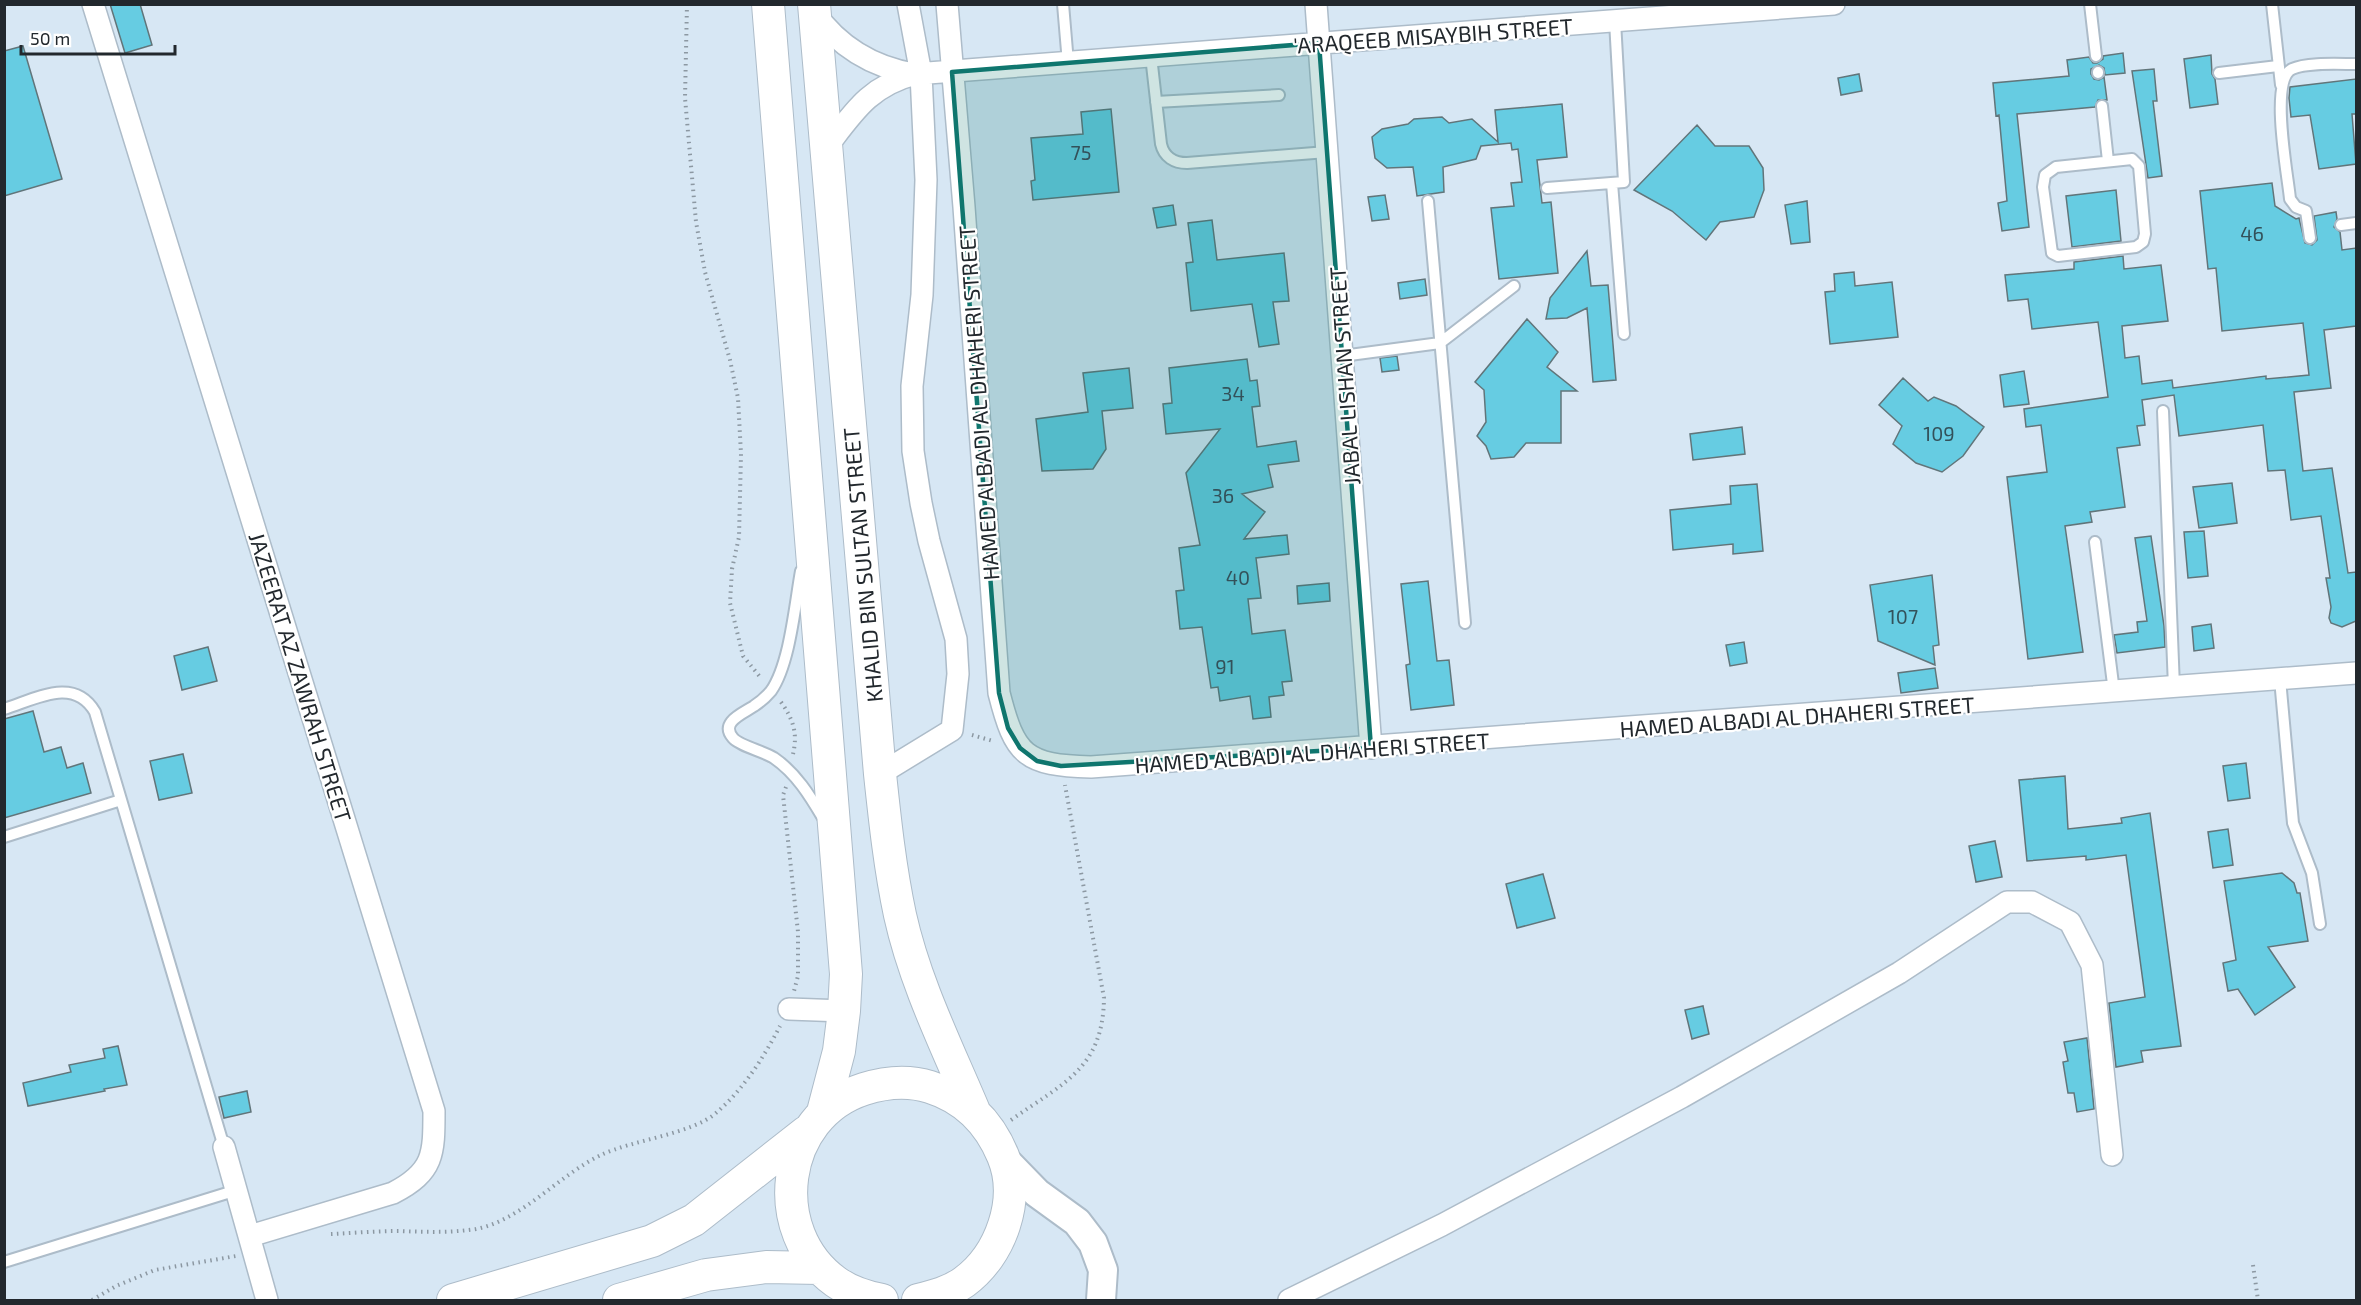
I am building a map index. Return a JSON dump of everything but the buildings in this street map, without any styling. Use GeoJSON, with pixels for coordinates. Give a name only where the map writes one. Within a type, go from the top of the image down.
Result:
{"type":"FeatureCollection","features":[{"type":"Feature","properties":{"kind":"main road"},"geometry":{"type":"LineString","coordinates":[[768,4],[846,974],[839,1051],[816,1121],[795,1157],[790,1186],[792,1216],[802,1244],[837,1284]]}},
{"type":"Feature","properties":{"kind":"main road","name":"KHALID BIN SULTAN STREET"},"geometry":{"type":"LineString","coordinates":[[814,8],[880,774],[889,851],[900,916],[921,988],[991,1135],[1009,1186],[1007,1214],[1002,1231],[984,1263],[961,1291],[918,1300]]}},
{"type":"Feature","properties":{"kind":"main road"},"geometry":{"type":"LineString","coordinates":[[453,1300],[652,1241],[694,1220],[850,1093],[882,1083],[915,1083],[947,1092],[991,1135],[1037,1193],[1077,1222],[1094,1243],[1103,1270],[1101,1300]]}},
{"type":"Feature","properties":{"kind":"main road"},"geometry":{"type":"LineString","coordinates":[[619,1300],[706,1275],[766,1267],[837,1284],[861,1295],[882,1300]]}},
{"type":"Feature","properties":{"kind":"street","name":"JAZEERAT AZ ZAWRAH STREET"},"geometry":{"type":"LineString","coordinates":[[93,4],[434,1111],[434,1144],[427,1168],[412,1183],[252,1244]]}},
{"type":"Feature","properties":{"kind":"street"},"geometry":{"type":"LineString","coordinates":[[880,774],[952,730],[958,674],[956,639],[929,541],[913,451],[912,386],[922,295],[926,180],[918,74],[908,4]]}},
{"type":"Feature","properties":{"kind":"street","name":"HAMED ALBADI AL DHAHERI STREET"},"geometry":{"type":"LineString","coordinates":[[947,4],[999,693],[1008,728],[1020,748],[1037,761],[1061,766],[1091,767],[1371,748],[2356,673]]}},
{"type":"Feature","properties":{"kind":"street","name":"JABAL LISHAN STREET"},"geometry":{"type":"LineString","coordinates":[[1316,4],[1371,748]]}},
{"type":"Feature","properties":{"kind":"street","name":"'ARAQEEB MISAYBIH STREET"},"geometry":{"type":"LineString","coordinates":[[826,148],[869,95],[898,78],[918,74],[1834,4]]}},
{"type":"Feature","properties":{"kind":"street","name":"'ARAQEEB MISAYBIH STREET"},"geometry":{"type":"LineString","coordinates":[[814,8],[824,27],[850,50],[881,66],[918,74]]}},
{"type":"Feature","properties":{"kind":"street"},"geometry":{"type":"LineString","coordinates":[[1289,1300],[1442,1225],[1682,1097],[1899,973],[2007,902],[2032,902],[2070,922],[2092,965],[2112,1155]]}},
{"type":"Feature","properties":{"kind":"street"},"geometry":{"type":"LineString","coordinates":[[789,1010],[844,1011]]}},
{"type":"Feature","properties":{"kind":"street"},"geometry":{"type":"LineString","coordinates":[[224,1147],[267,1300]]}},
{"type":"Feature","properties":{"kind":"lane"},"geometry":{"type":"LineString","coordinates":[[1064,4],[1068,63]]}},
{"type":"Feature","properties":{"kind":"lane"},"geometry":{"type":"LineString","coordinates":[[2090,4],[2096,56]]}},
{"type":"Feature","properties":{"kind":"lane"},"geometry":{"type":"LineString","coordinates":[[2272,4],[2290,199],[2296,207],[2306,211],[2310,238]]}},
{"type":"Feature","properties":{"kind":"lane"},"geometry":{"type":"LineString","coordinates":[[1547,188],[1624,182],[1615,21]]}},
{"type":"Feature","properties":{"kind":"lane"},"geometry":{"type":"LineString","coordinates":[[1151,56],[1162,149],[1170,159],[1187,163],[1327,152]]}},
{"type":"Feature","properties":{"kind":"lane"},"geometry":{"type":"LineString","coordinates":[[2281,87],[2290,70],[2301,67],[2356,64]]}},
{"type":"Feature","properties":{"kind":"lane"},"geometry":{"type":"LineString","coordinates":[[2219,73],[2278,66]]}},
{"type":"Feature","properties":{"kind":"lane"},"geometry":{"type":"LineString","coordinates":[[1156,102],[1279,95]]}},
{"type":"Feature","properties":{"kind":"lane"},"geometry":{"type":"LineString","coordinates":[[2102,106],[2108,161]]}},
{"type":"Feature","properties":{"kind":"lane"},"geometry":{"type":"LineString","coordinates":[[2132,159],[2139,166],[2145,238],[2136,247],[2055,255],[2050,250],[2043,187],[2045,175],[2056,167],[2108,161],[2132,159]]}},
{"type":"Feature","properties":{"kind":"lane"},"geometry":{"type":"LineString","coordinates":[[1612,183],[1624,334]]}},
{"type":"Feature","properties":{"kind":"lane"},"geometry":{"type":"LineString","coordinates":[[1428,201],[1465,623]]}},
{"type":"Feature","properties":{"kind":"lane"},"geometry":{"type":"LineString","coordinates":[[2341,225],[2356,223]]}},
{"type":"Feature","properties":{"kind":"lane"},"geometry":{"type":"LineString","coordinates":[[1342,356],[1440,343],[1514,286]]}},
{"type":"Feature","properties":{"kind":"lane"},"geometry":{"type":"LineString","coordinates":[[2163,411],[2174,687]]}},
{"type":"Feature","properties":{"kind":"lane"},"geometry":{"type":"LineString","coordinates":[[810,524],[786,654],[778,679],[757,704],[735,717],[729,726],[729,732],[736,740],[767,754],[790,771],[815,805],[835,843]]}},
{"type":"Feature","properties":{"kind":"lane"},"geometry":{"type":"LineString","coordinates":[[2095,542],[2114,692]]}},
{"type":"Feature","properties":{"kind":"lane"},"geometry":{"type":"LineString","coordinates":[[2280,679],[2293,824],[2312,873],[2320,924]]}},
{"type":"Feature","properties":{"kind":"lane"},"geometry":{"type":"LineString","coordinates":[[4,709],[59,692],[71,692],[81,695],[90,703],[95,712],[224,1147]]}},
{"type":"Feature","properties":{"kind":"lane"},"geometry":{"type":"LineString","coordinates":[[4,837],[121,800]]}},
{"type":"Feature","properties":{"kind":"lane"},"geometry":{"type":"LineString","coordinates":[[4,1262],[237,1190]]}},
{"type":"Feature","properties":{"kind":"path"},"geometry":{"type":"LineString","coordinates":[[326,1235],[438,1233],[478,1228],[507,1217],[565,1176],[601,1155],[644,1139],[681,1130],[715,1115],[745,1082],[770,1046],[789,1010],[798,976],[798,932],[783,795],[795,748],[795,732],[792,718],[743,656],[730,603],[732,569],[740,537],[741,454],[738,398],[730,360],[705,272],[696,222],[685,98],[687,4]]}},
{"type":"Feature","properties":{"kind":"path"},"geometry":{"type":"LineString","coordinates":[[952,730],[1020,748]]}},
{"type":"Feature","properties":{"kind":"path"},"geometry":{"type":"LineString","coordinates":[[991,1135],[1070,1078],[1086,1062],[1098,1043],[1104,1021],[1104,998],[1061,766]]}},
{"type":"Feature","properties":{"kind":"path"},"geometry":{"type":"LineString","coordinates":[[92,1300],[116,1286],[155,1270],[252,1244]]}},
{"type":"Feature","properties":{"kind":"path"},"geometry":{"type":"LineString","coordinates":[[2253,1265],[2258,1300]]}},
{"type":"Feature","properties":{"kind":"highlighted area"},"geometry":{"type":"Polygon","coordinates":[[[1319,43],[1371,748],[1061,766],[1037,761],[1020,748],[1008,728],[999,693],[952,72],[1319,43]]]}}]}
